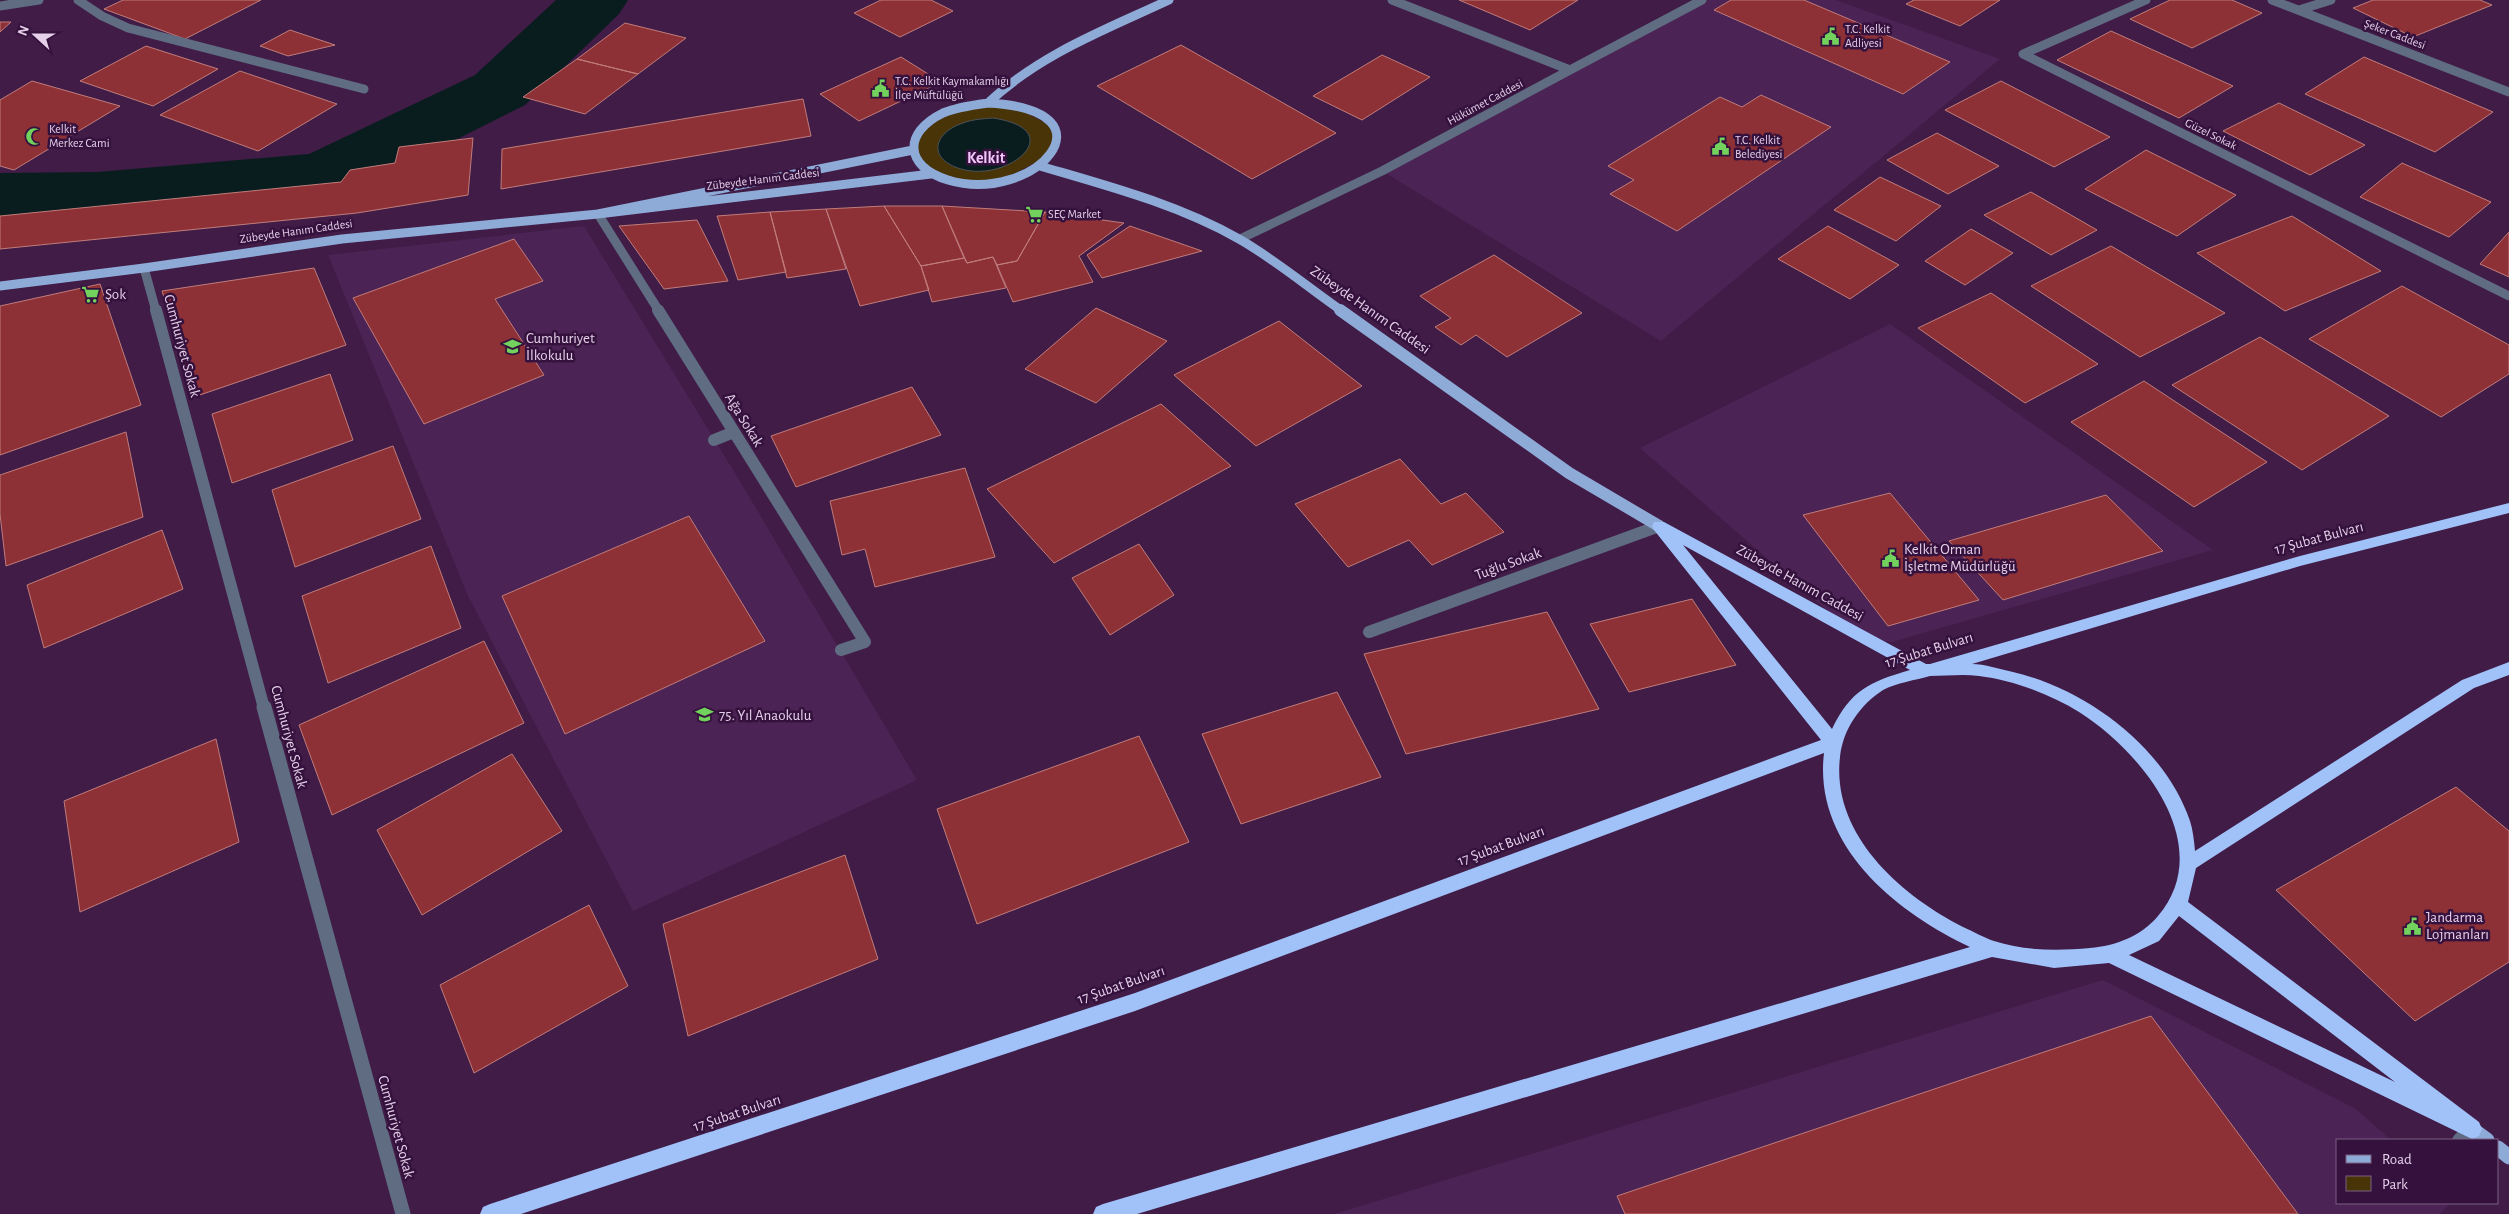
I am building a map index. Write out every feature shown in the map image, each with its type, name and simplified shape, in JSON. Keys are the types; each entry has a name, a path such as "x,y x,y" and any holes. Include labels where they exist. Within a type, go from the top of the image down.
{"highway":[{"name":"17 Şubat Bulvarı","path":"490,1214 1135,1002 1833,742 1848,712 1879,685 1924,670 2300,562 2509,508"},
{"name":"Zübeyde Hanım Caddesi","path":"1659,526 1924,670"},
{"name":"Zübeyde Hanım Caddesi","path":"1659,526 1833,742"},
{"path":"2189,864 2468,684 2509,668"},
{"path":"1833,742 1830,778 1840,817 1862,856 1895,893 1940,925 1992,949 2054,960 2110,955 2153,935 2178,905 2189,864 2182,821 2160,778 2127,740 2084,707 2033,683 1979,670 1924,670"},
{"path":"2178,905 2466,1134"},
{"path":"1103,1214 1992,949"},
{"path":"2110,955 2466,1134"}],"main road":[{"path":"988,103 1003,87 1038,62 1169,0"},
{"name":"Zübeyde Hanım Caddesi","path":"0,286 144,268 342,239 598,214 931,174 951,181 974,184 998,182 1021,176 1040,166 1052,154 1057,141 1055,128 1046,117 1030,109 1010,104 988,103 965,106 943,113 927,124 916,136 913,150 598,214"},
{"path":"913,150 918,163 931,174"},
{"name":"Zübeyde Hanım Caddesi","path":"1040,166 1135,194 1178,210 1240,239 1569,473 1659,526"},
{"path":"2466,1134 2484,1139"},
{"path":"2499,1149 2509,1157"}],"street":[{"path":"0,6 39,0"},
{"path":"78,0 102,16 128,28 364,89"},
{"path":"1392,0 1570,70"},
{"name":"Hükümet Caddesi","path":"1240,239 1382,171 1702,0"},
{"name":"Güzel Sokak","path":"2146,0 2023,54 2509,296"},
{"name":"Şeker Caddesi","path":"2272,0 2509,92"},
{"path":"2299,10 2331,0"},
{"name":"Ağa Sokak","path":"598,214 865,642 841,650"},
{"name":"Cumhuriyet Sokak","path":"144,268 403,1214"},
{"path":"714,440 734,432"},
{"name":"Tuğlu Sokak","path":"1368,632 1659,526"}],"shaded area":[{"path":"1702,0 1836,0 2000,59 1661,341 1382,171"},
{"path":"993,118 1016,124 1028,133 1030,143 1024,153 1013,162 997,169 979,171 961,169 950,165 943,159 939,153 938,146 940,139 945,133 953,127 967,122"},
{"path":"584,226 741,483 917,780 633,911 468,596 328,255"},
{"path":"1890,324 2213,550 1892,642 1877,641 1847,628 1640,448"},
{"path":"2103,980 2356,1109 2390,1139 2336,1139 2336,1204 2449,1204 2440,1214 1334,1214"}],"green space":[{"path":"1010,104 1055,128 1052,154 998,182 951,181 918,163 916,136 943,113"}],"building":[{"path":"123,0 261,0 185,39 104,9"},
{"path":"881,0 931,0 953,11 900,37 854,13"},
{"path":"1459,0 1578,0 1530,30"},
{"name":"T.C. Kelkit Adliyesi","path":"1731,0 1804,0 1950,62 1903,94 1714,10"},
{"path":"1914,0 2000,0 1960,26 1906,4"},
{"path":"2170,0 2232,0 2262,13 2192,48 2130,19"},
{"path":"2373,0 2480,0 2492,5 2413,37 2353,8"},
{"path":"0,22 11,22 0,32"},
{"path":"625,23 686,38 638,74 577,59"},
{"path":"290,30 335,45 288,56 260,46"},
{"path":"2111,31 2233,86 2179,118 2057,60"},
{"path":"1181,45 1336,133 1252,179 1097,86"},
{"path":"146,46 218,69 153,106 80,81"},
{"path":"1382,55 1430,77 1362,120 1313,96"},
{"name":"T.C. Kelkit Kaymakamlığı İlçe Müftülüğü","path":"901,57 941,82 859,121 820,94"},
{"path":"2364,57 2493,112 2435,152 2305,94"},
{"path":"577,59 638,74 585,114 523,97"},
{"path":"240,71 337,104 258,151 160,115"},
{"name":"Kelkit Merkez Cami","path":"32,81 120,106 14,170 0,166 0,100"},
{"path":"2001,81 2110,137 2054,167 1945,110"},
{"name":"T.C. Kelkit Belediyesi","path":"1761,95 1831,127 1677,231 1610,194 1634,180 1608,166 1720,97 1742,107"},
{"path":"803,99 811,136 501,189 502,149"},
{"path":"2279,103 2365,145 2310,175 2223,131"},
{"path":"1937,133 1999,166 1948,194 1887,160"},
{"path":"473,138 468,195 357,213 0,249 0,216 341,182 350,170 395,163 399,147"},
{"path":"2146,150 2236,195 2177,236 2085,189"},
{"path":"2402,163 2491,202 2449,237 2360,197"},
{"path":"1880,177 1941,206 1896,241 1834,210"},
{"path":"2031,192 2097,230 2051,255 1984,215"},
{"path":"884,206 942,206 964,258 921,266"},
{"path":"884,206 921,266 929,290 860,306 826,209"},
{"path":"942,206 1045,212 1017,261 997,265 993,257 967,263"},
{"path":"826,209 846,269 787,278 770,212"},
{"path":"770,212 786,272 738,280 717,216"},
{"path":"1045,212 1124,223 1079,256 1093,282 1013,302 997,265 1017,261"},
{"path":"2292,216 2381,271 2285,311 2197,253"},
{"path":"697,220 728,281 664,289 619,226"},
{"path":"1130,226 1202,251 1102,278 1087,255"},
{"path":"1828,226 1899,265 1850,299 1778,259"},
{"path":"1971,229 2013,253 1965,285 1925,261"},
{"path":"2509,232 2509,277 2480,264"},
{"name":"Cumhuriyet İlkokulu","path":"514,239 543,281 495,299 544,375 424,424 353,298"},
{"path":"2111,246 2225,313 2140,357 2031,286"},
{"path":"1494,255 1582,313 1507,357 1476,335 1461,345 1435,327 1451,318 1420,296"},
{"path":"993,257 1006,288 932,302 921,266 964,258 967,263"},
{"path":"314,268 346,345 194,397 162,291"},
{"path":"100,284 141,405 0,455 0,306"},
{"path":"2402,286 2509,345 2509,374 2441,417 2309,339"},
{"path":"1991,293 2098,364 2025,403 1918,328"},
{"path":"1096,308 1167,341 1096,403 1025,369"},
{"path":"1279,321 1362,386 1256,446 1174,375"},
{"path":"2260,337 2389,416 2302,470 2172,385"},
{"path":"330,374 353,440 232,483 212,414"},
{"path":"2144,381 2267,462 2194,507 2071,422"},
{"path":"912,387 941,435 796,487 771,436"},
{"path":"1161,404 1231,466 1054,563 987,489"},
{"path":"126,432 143,517 6,566 0,514 0,475"},
{"path":"393,446 421,519 295,567 272,490"},
{"path":"1400,459 1441,504 1466,493 1504,532 1432,565 1409,540 1348,567 1295,504"},
{"path":"965,468 995,557 875,587 865,549 842,555 830,501"},
{"name":"Kelkit Orman İşletme Müdürlüğü","path":"1890,493 1979,600 1888,626 1803,515"},
{"path":"2106,495 2163,551 2003,600 1949,541"},
{"name":"75. Yıl Anaokulu","path":"689,516 765,641 565,734 502,596"},
{"path":"162,530 183,589 44,648 27,585"},
{"path":"1139,544 1174,595 1110,635 1072,578"},
{"path":"431,546 461,628 328,683 302,596"},
{"path":"1692,599 1736,665 1629,692 1590,624"},
{"path":"1547,612 1599,709 1406,754 1364,654"},
{"path":"484,641 524,723 332,815 299,725"},
{"path":"1337,692 1381,777 1241,824 1202,734"},
{"path":"1139,736 1189,842 977,924 937,809"},
{"path":"216,739 239,842 80,912 64,801"},
{"path":"512,754 562,831 422,915 377,830"},
{"name":"Jandarma Lojmanları","path":"2456,787 2509,831 2509,962 2415,1021 2276,890"},
{"path":"845,855 878,959 688,1036 663,924"},
{"path":"589,905 628,986 474,1073 440,985"},
{"path":"2151,1016 2298,1214 1625,1214 1617,1196"}],"waterway":[{"path":"0,196 97,195 325,176 500,90 595,0"}],"place":[{"name":"T.C. Kelkit Adliyesi","path":"1831,36"},
{"name":"T.C. Kelkit Kaymakamlığı İlçe Müftülüğü","path":"881,88"},
{"name":"Kelkit Merkez Cami","path":"35,136"},
{"name":"T.C. Kelkit Belediyesi","path":"1721,147"},
{"name":"SEÇ Market","path":"1034,214"},
{"name":"Şok","path":"91,294"},
{"name":"Cumhuriyet İlkokulu","path":"512,347"},
{"name":"Kelkit Orman İşletme Müdürlüğü","path":"1890,558"},
{"name":"75. Yıl Anaokulu","path":"705,715"},
{"name":"Jandarma Lojmanları","path":"2412,926"}],"district":[{"name":"Kelkit","path":"986,158"}]}
